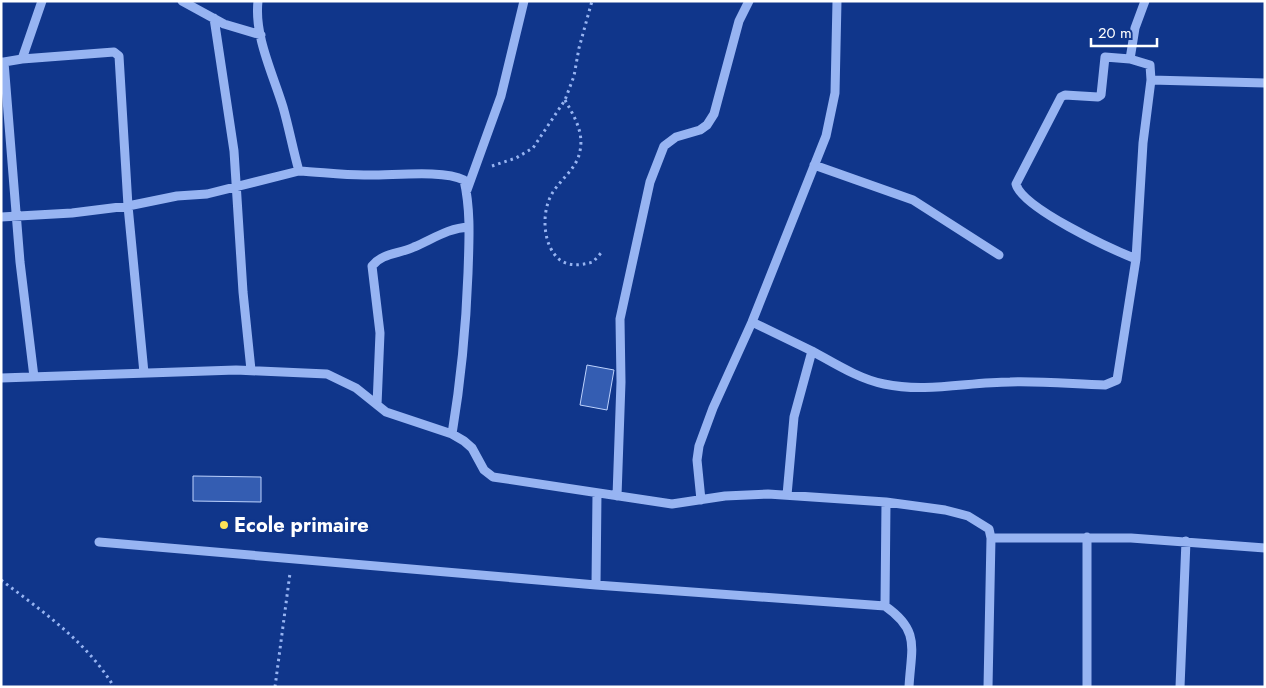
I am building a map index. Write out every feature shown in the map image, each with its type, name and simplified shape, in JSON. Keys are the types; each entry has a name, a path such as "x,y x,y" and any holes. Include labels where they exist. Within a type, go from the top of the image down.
{"street":[{"path":"22,59 42,1"},
{"path":"182,1 234,28 261,35"},
{"path":"258,1 256,14 261,35 299,171"},
{"path":"467,193 472,173 501,96 524,1"},
{"path":"616,496 621,382 620,319 650,182 664,146 676,137 700,130 707,125 714,114 739,21 749,1"},
{"path":"701,500 698,460 699,446 713,408 752,322 826,136 835,93 836,1"},
{"path":"1130,59 1135,28 1145,1"},
{"path":"214,18 234,151 251,370"},
{"path":"34,377 20,262 2,62 114,52 118,55 128,206 144,374"},
{"path":"752,322 866,378 882,384 906,388 1009,382 1110,384 1117,380 1136,259 1143,143 1151,80 1150,64 1130,59 1105,57 1101,95 1098,97 1065,95 1060,97 1016,184 1019,194 1036,206 1094,242 1136,259"},
{"path":"1151,80 1265,83"},
{"path":"814,166 913,200 999,254"},
{"path":"1,217 128,206 177,196 207,194 299,171 362,175 455,176 464,180 467,193 469,227 464,353 452,434"},
{"path":"377,404 380,334 372,266 382,257 411,248 456,228 469,227"},
{"path":"786,495 794,418 812,351"},
{"path":"1,378 251,370 327,374 356,388 386,412 452,434 472,448 484,470 493,476 672,504 726,496 786,495 886,502 944,510 968,516 989,529 991,538 988,687"},
{"path":"596,585 597,493"},
{"path":"885,606 886,502"},
{"path":"991,538 1087,537 1186,541 1265,548"},
{"path":"1087,537 1087,687"},
{"path":"1180,687 1186,541"},
{"path":"100,542 596,585 885,606 907,625 912,641 909,687"}],"path":[{"path":"472,173 516,158 533,148 565,100 574,76 578,48 592,1"},
{"path":"565,100 581,136 580,151 576,163 550,199 545,227 550,249 559,261 571,265 593,262 601,253"},
{"path":"275,687 286,590 293,559"},
{"path":"1,580 68,632 107,674 114,687"}],"building":[{"path":"587,365 614,370 607,410 580,405"},
{"path":"193,476 261,477 261,502 193,501"}],"place":[{"name":"Ecole primaire","path":"224,525"}]}
